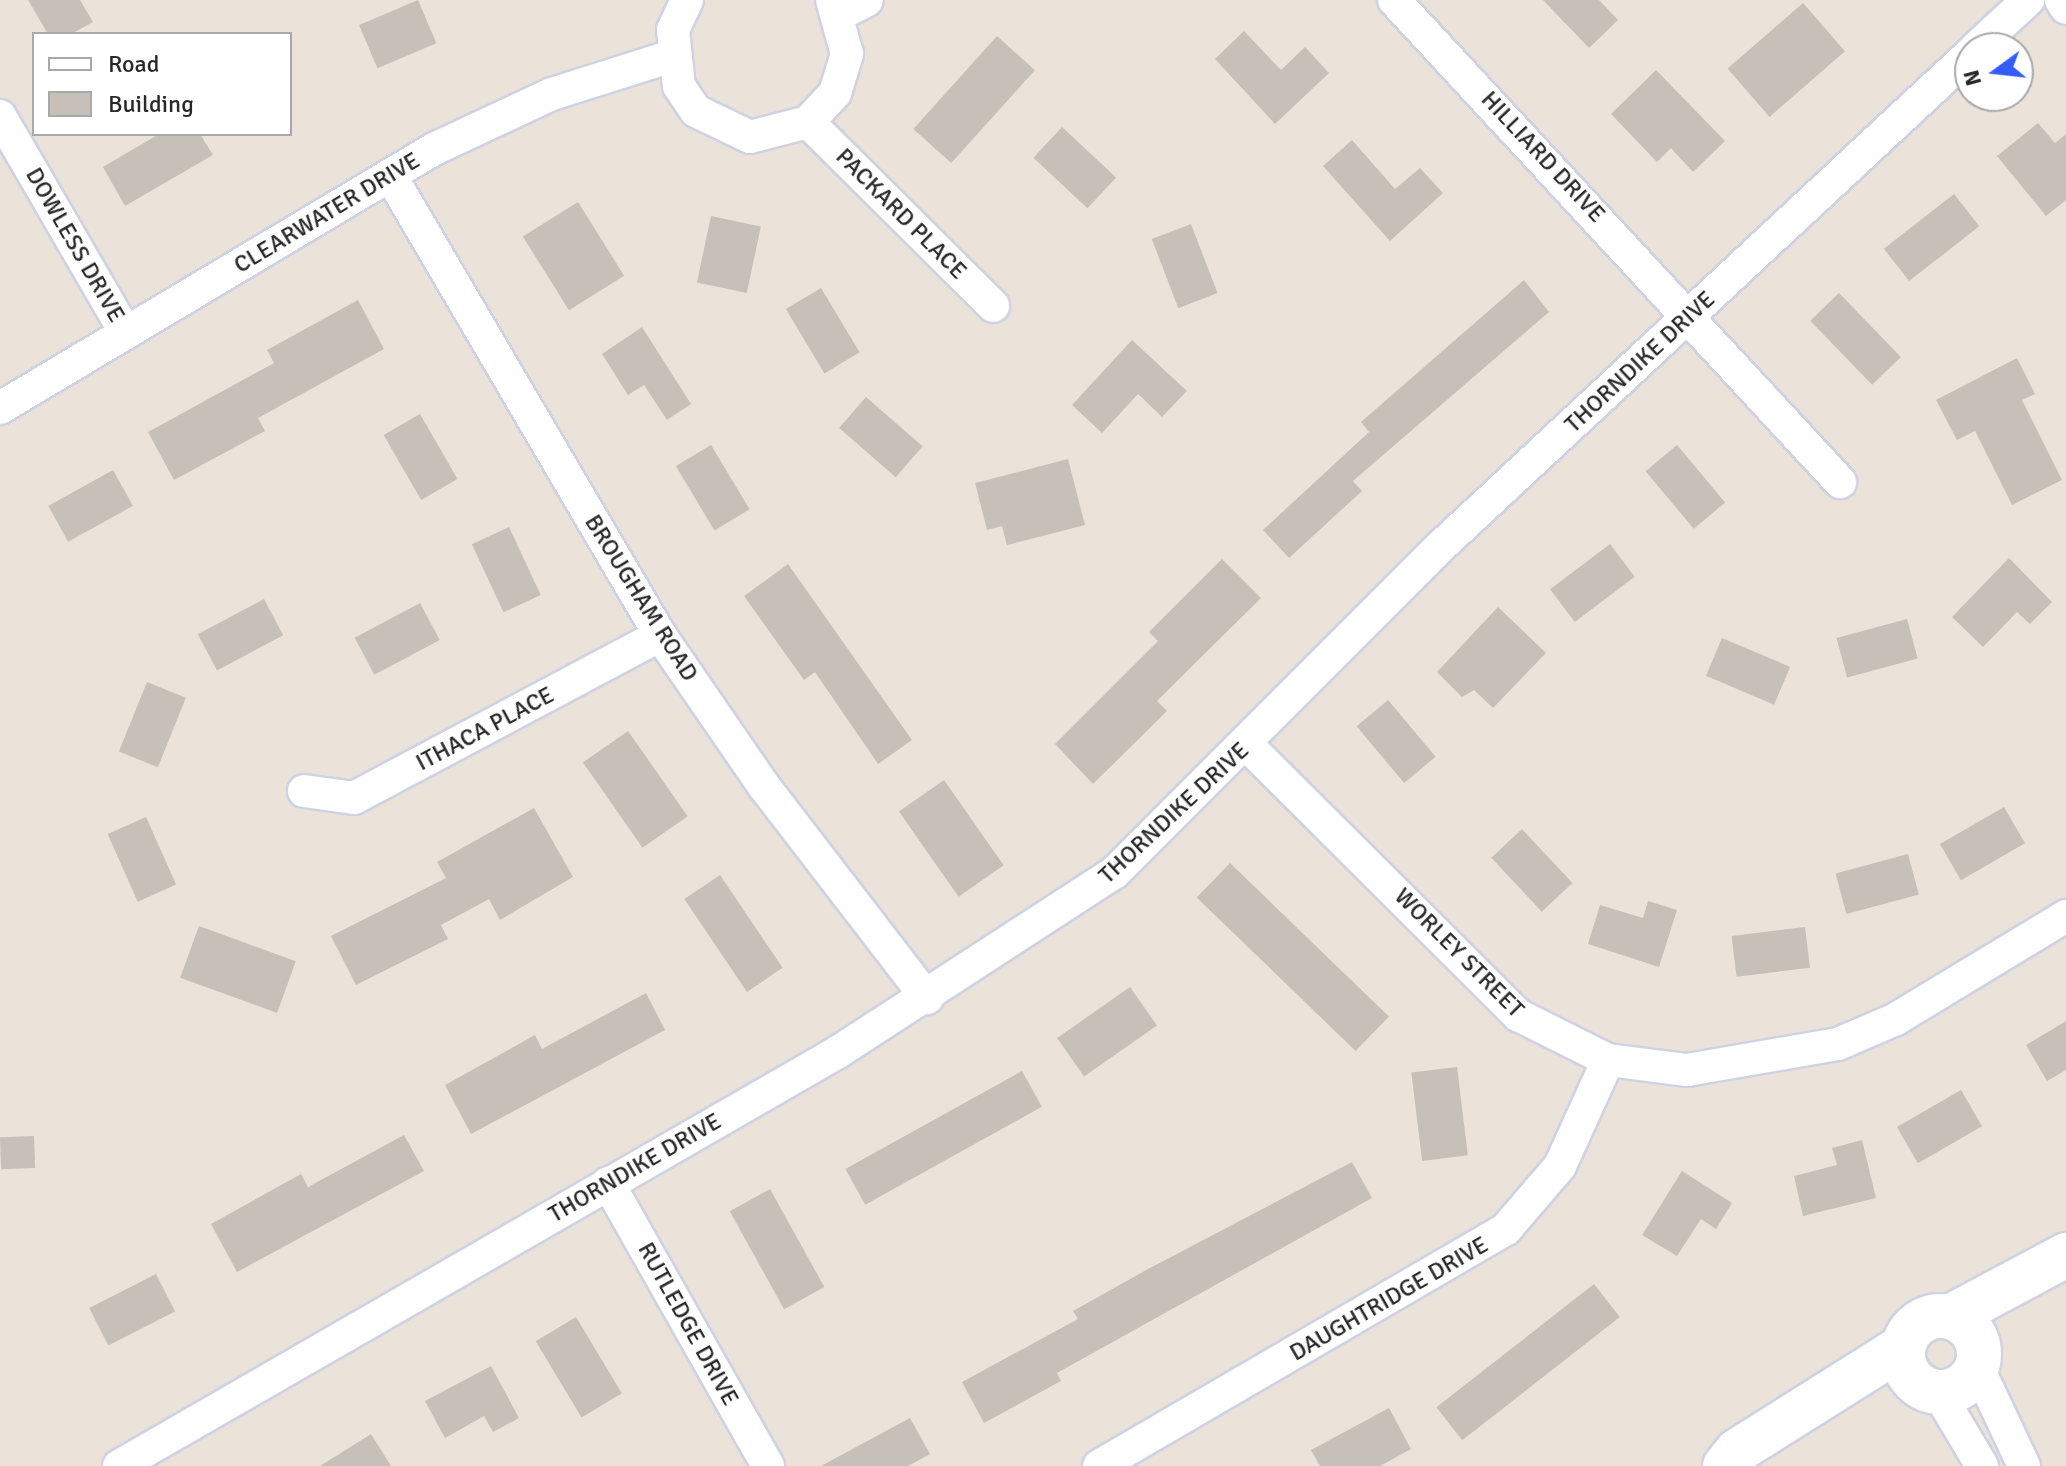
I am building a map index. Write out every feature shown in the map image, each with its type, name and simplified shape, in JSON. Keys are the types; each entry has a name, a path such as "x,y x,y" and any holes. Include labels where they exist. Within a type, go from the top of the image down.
{"main road":[{"path":"1725,1466 1737,1451 1904,1346 1926,1319 1950,1317 2066,1255"},
{"path":"1756,1466 1864,1399 1962,1386 1999,1324 2066,1279"},
{"path":"1950,1317 1971,1331 1978,1360"},
{"path":"1904,1346 1907,1372 1932,1391"}],"street":[{"path":"687,0 672,56 696,111 721,128 750,137 808,122 843,74 846,5"},
{"name":"HILLIARD DRIVE","path":"1394,0 1692,315 1840,482"},
{"path":"1993,32 2028,0"},
{"path":"2061,0 2066,8"},
{"name":"CLEARWATER DRIVE","path":"0,408 390,175 552,94 672,56"},
{"name":"THORNDIKE DRIVE","path":"119,1466 927,998 1114,873 1247,745 1368,616 1954,69"},
{"name":"DOWLESS DRIVE","path":"0,116 126,333"},
{"name":"PACKARD PLACE","path":"808,122 993,306"},
{"name":"BROUGHAM ROAD","path":"390,175 660,635 763,785 927,998"},
{"name":"ITHACA PLACE","path":"304,791 354,798 660,635"},
{"name":"WORLEY STREET","path":"1247,745 1518,1015 1608,1060 1687,1070 1838,1044 1896,1019 2066,916"},
{"name":"DAUGHTRIDGE DRIVE","path":"1099,1466 1506,1229 1560,1166 1608,1060"},
{"name":"RUTLEDGE DRIVE","path":"608,1183 768,1466"},
{"path":"1978,1360 2024,1466"},
{"path":"1932,1391 1982,1466"}],"building":[{"path":"28,0 80,0 93,22 75,32 47,32"},
{"path":"418,0 436,43 377,68 359,25"},
{"path":"1543,0 1599,0 1618,20 1589,48"},
{"path":"1803,3 1845,51 1770,117 1728,69"},
{"path":"1244,31 1281,70 1305,47 1329,73 1275,124 1215,59"},
{"path":"997,36 1035,70 951,163 913,129"},
{"path":"1656,70 1725,141 1693,172 1671,148 1657,162 1611,114"},
{"path":"2038,123 2055,143 2066,134 2066,200 2046,216 1997,156"},
{"path":"1062,127 1116,177 1087,208 1033,158"},
{"path":"156,136 201,136 213,155 125,206 103,167"},
{"path":"1352,140 1395,189 1420,168 1443,193 1390,241 1323,166"},
{"path":"1954,194 1979,226 1909,281 1884,249"},
{"path":"578,202 624,276 569,310 523,236"},
{"path":"711,216 761,227 747,293 697,283"},
{"path":"1191,224 1218,293 1178,308 1152,239"},
{"path":"1524,280 1549,312 1353,481 1362,491 1289,558 1263,530 1369,432 1361,422"},
{"path":"821,288 860,352 824,373 786,309"},
{"path":"1839,293 1901,357 1872,385 1810,321"},
{"path":"358,300 384,349 258,418 265,431 174,480 148,432 274,363 267,350"},
{"path":"642,327 691,404 667,420 644,385 628,395 602,354"},
{"path":"1132,340 1187,391 1162,417 1138,394 1102,433 1072,405"},
{"path":"2017,358 2035,394 2022,400 2062,480 2012,505 1975,431 1957,440 1936,400"},
{"path":"866,397 923,446 896,477 839,428"},
{"path":"420,414 458,479 421,500 384,435"},
{"path":"711,445 750,509 714,530 676,466"},
{"path":"1677,445 1725,502 1694,529 1646,471"},
{"path":"1068,459 1085,525 1007,545 1002,526 987,530 975,483"},
{"path":"113,470 133,506 68,542 48,506"},
{"path":"509,527 541,595 504,612 472,544"},
{"path":"1610,544 1635,577 1575,622 1550,589"},
{"path":"2009,558 2052,602 2030,624 2017,612 1983,647 1952,617"},
{"path":"1222,559 1261,598 1157,701 1167,711 1093,784 1055,744 1158,641 1149,632"},
{"path":"788,564 912,740 878,764 815,672 804,680 744,596"},
{"path":"264,599 283,635 217,670 198,634"},
{"path":"420,603 440,640 374,675 355,638"},
{"path":"1498,607 1546,653 1493,708 1474,690 1462,697 1437,672"},
{"path":"1907,619 1918,659 1847,677 1836,638"},
{"path":"1722,638 1790,667 1774,705 1706,676"},
{"path":"147,682 186,698 158,767 119,752"},
{"path":"1388,700 1436,757 1404,783 1357,726"},
{"path":"628,731 688,816 643,848 583,763"},
{"path":"944,780 1004,865 959,897 899,812"},
{"path":"2004,807 2025,843 1961,880 1940,844"},
{"path":"534,808 573,877 500,920 489,899 441,925 448,939 356,985 331,936 446,878 437,862"},
{"path":"146,817 176,885 138,902 108,834"},
{"path":"1522,829 1572,883 1542,912 1491,858"},
{"path":"1908,854 1919,895 1846,914 1836,873"},
{"path":"1230,863 1389,1017 1356,1051 1197,898"},
{"path":"720,875 783,968 747,992 684,899"},
{"path":"1648,901 1677,910 1659,967 1588,944 1600,905 1643,918"},
{"path":"199,926 296,961 277,1013 180,978"},
{"path":"1805,927 1810,968 1737,977 1732,936"},
{"path":"1130,987 1157,1026 1084,1077 1057,1038"},
{"path":"646,993 665,1030 471,1134 445,1085 535,1035 542,1049"},
{"path":"2066,1021 2066,1070 2047,1081 2026,1045"},
{"path":"1457,1067 1468,1155 1422,1161 1411,1073"},
{"path":"1022,1071 1042,1107 865,1205 845,1169"},
{"path":"1961,1090 1982,1126 1918,1163 1897,1127"},
{"path":"404,1135 424,1171 237,1272 211,1224 301,1174 308,1187"},
{"path":"34,1136 35,1168 1,1169 0,1137"},
{"path":"1862,1140 1876,1198 1803,1216 1794,1176 1837,1165 1832,1148"},
{"path":"1352,1162 1372,1198 1057,1373 1061,1381 984,1423 962,1382 1078,1319 1073,1311"},
{"path":"1682,1171 1732,1203 1716,1229 1701,1219 1677,1256 1642,1235"},
{"path":"770,1189 824,1287 784,1309 730,1211"},
{"path":"156,1274 175,1311 108,1345 89,1308"},
{"path":"1594,1284 1620,1317 1462,1440 1436,1407"},
{"path":"576,1317 622,1393 582,1417 536,1341"},
{"path":"491,1366 519,1418 493,1432 484,1416 445,1438 425,1401"},
{"path":"1389,1408 1411,1449 1380,1466 1320,1466 1311,1450"},
{"path":"910,1418 930,1454 908,1466 821,1466"},
{"path":"371,1434 391,1466 320,1466"}]}
